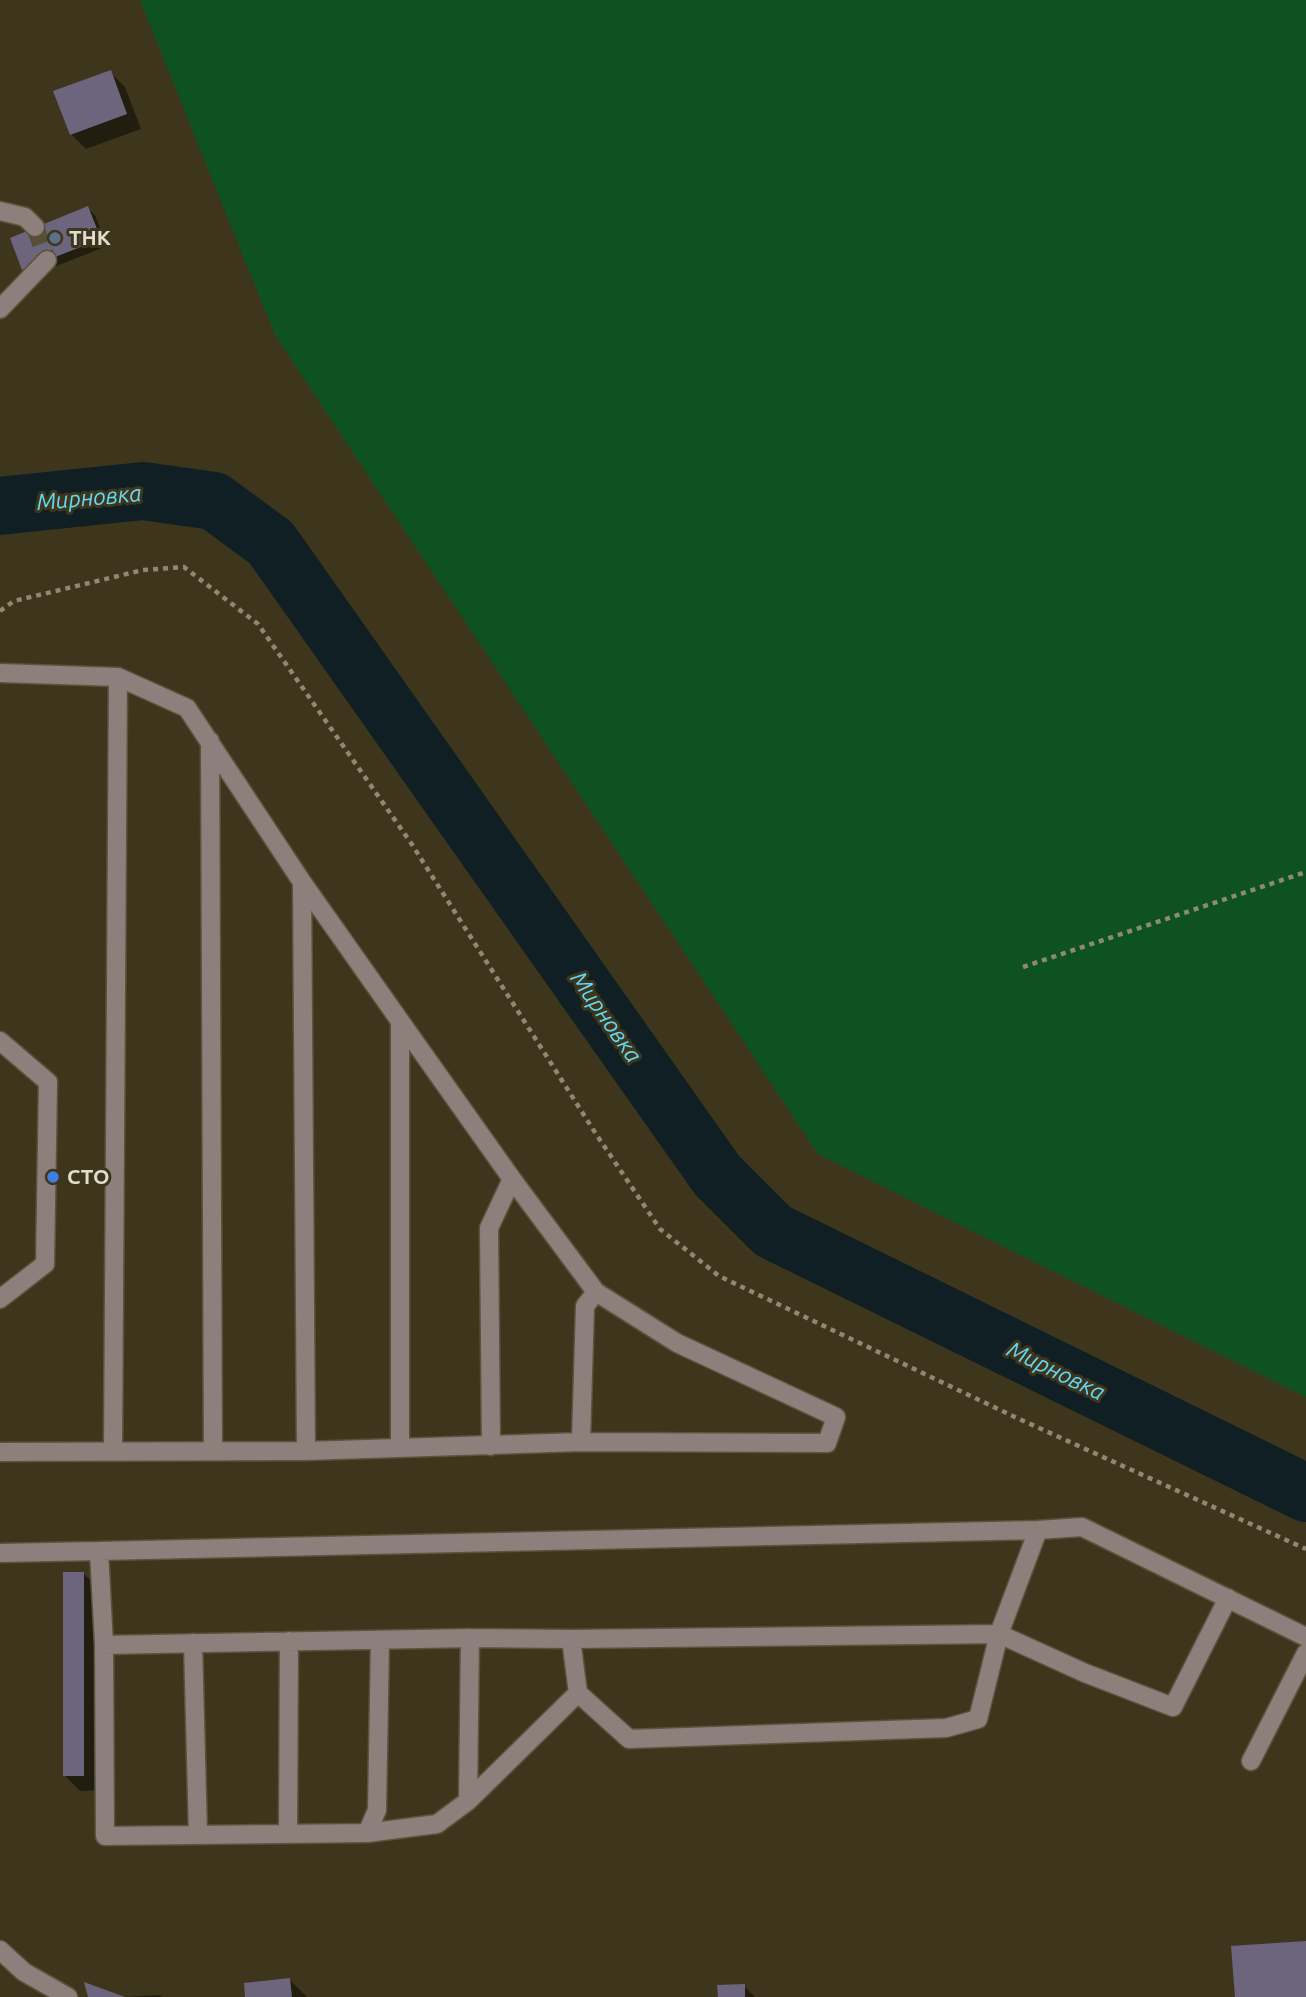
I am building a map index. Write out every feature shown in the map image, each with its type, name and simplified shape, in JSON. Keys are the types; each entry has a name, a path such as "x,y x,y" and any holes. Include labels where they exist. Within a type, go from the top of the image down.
{"lane":[{"path":"0,211 24,217 35,228"},
{"path":"0,309 47,260"},
{"path":"0,673 118,677 187,708 302,882 512,1179 596,1292 677,1343 836,1417 827,1443 581,1442 306,1451 0,1452"},
{"path":"113,1451 118,677"},
{"path":"210,740 213,1451"},
{"path":"302,882 306,1451"},
{"path":"400,1021 400,1448"},
{"path":"0,1041 48,1082 45,1264 0,1299"},
{"path":"491,1446 489,1228 512,1179"},
{"path":"581,1442 585,1306 596,1292"},
{"path":"0,1553 1082,1527 1306,1637"},
{"path":"571,1639 578,1693 629,1739 946,1728 978,1718 999,1634 1038,1530"},
{"path":"99,1551 104,1645 105,1836 367,1833 437,1824 468,1801 578,1693"},
{"path":"104,1645 470,1638 999,1634 1085,1673 1173,1707 1228,1598"},
{"path":"468,1801 470,1638"},
{"path":"367,1833 377,1810 380,1641"},
{"path":"288,1832 289,1642"},
{"path":"193,1643 198,1834"},
{"path":"1251,1761 1306,1653"},
{"path":"0,1950 24,1972 68,1997"}],"path":[{"path":"0,611 14,601 143,570 184,568 258,624 411,843 596,1134 660,1229 719,1276 1017,1418 1306,1549"},
{"path":"1023,967 1306,872"}],"green space":[{"path":"140,0 1306,0 1306,1397 818,1154 275,335"}],"building":[{"path":"111,70 127,114 70,135 53,91"},
{"name":"ТНК","path":"88,206 101,239 22,270 10,238"},
{"path":"63,1572 84,1572 84,1776 63,1776"},
{"path":"1306,1941 1306,1997 1235,1997 1231,1946"},
{"path":"290,1978 292,1997 245,1997 244,1983"},
{"path":"84,1982 125,1997 88,1997"},
{"path":"745,1984 745,1997 718,1997 717,1985"}],"waterway":[{"name":"Мирновка","path":"0,506 143,491 214,501 271,543 717,1175 773,1231 1306,1493"}],"tunnel":[{"path":"35,227 47,260"}],"place":[{"name":"ТНК","path":"55,238"},
{"name":"СТО","path":"53,1177"}]}
